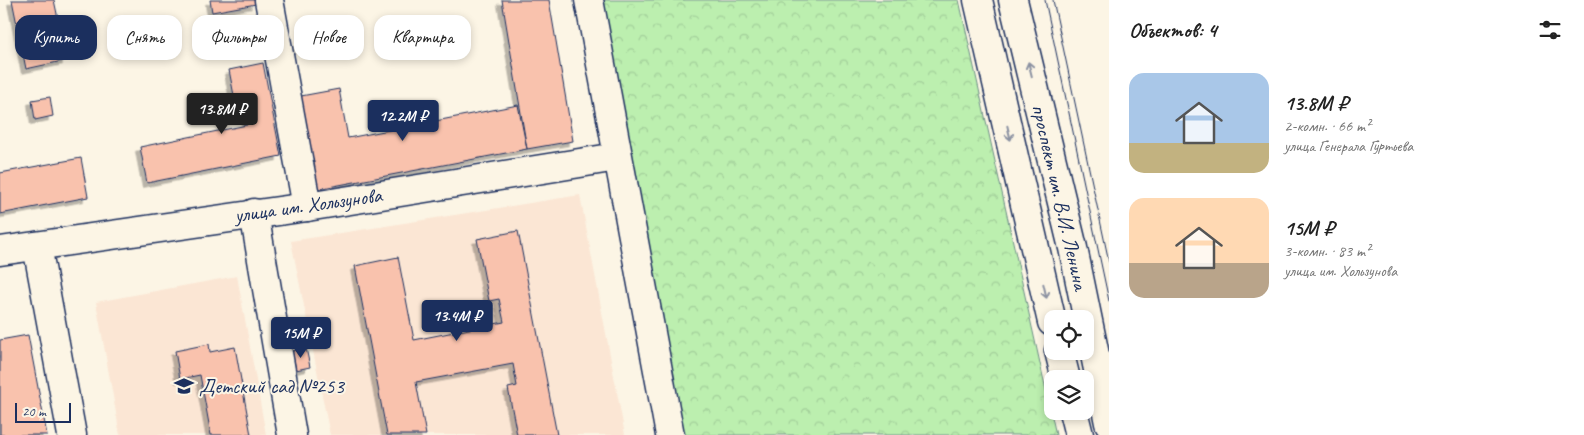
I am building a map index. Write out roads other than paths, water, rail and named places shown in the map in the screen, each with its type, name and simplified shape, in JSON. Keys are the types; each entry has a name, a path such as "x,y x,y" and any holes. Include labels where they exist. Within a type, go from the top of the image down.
{"street":[{"path":"269,0 307,206"},
{"path":"588,0 670,435"},
{"name":"проспект им. В.И. Ленина","path":"978,0 1049,310"},
{"name":"проспект им. В.И. Ленина","path":"1013,0 1073,248 1109,424"},
{"name":"улица им. Хользунова","path":"0,251 307,206 617,157"},
{"path":"254,213 292,435"},
{"path":"37,246 72,435"},
{"path":"1075,420 1079,435"}],"tram line":[{"path":"1045,0 1109,301"},
{"path":"1053,0 1109,262"}],"place":[{"name":"Детский сад №253","path":"184,386"}]}
